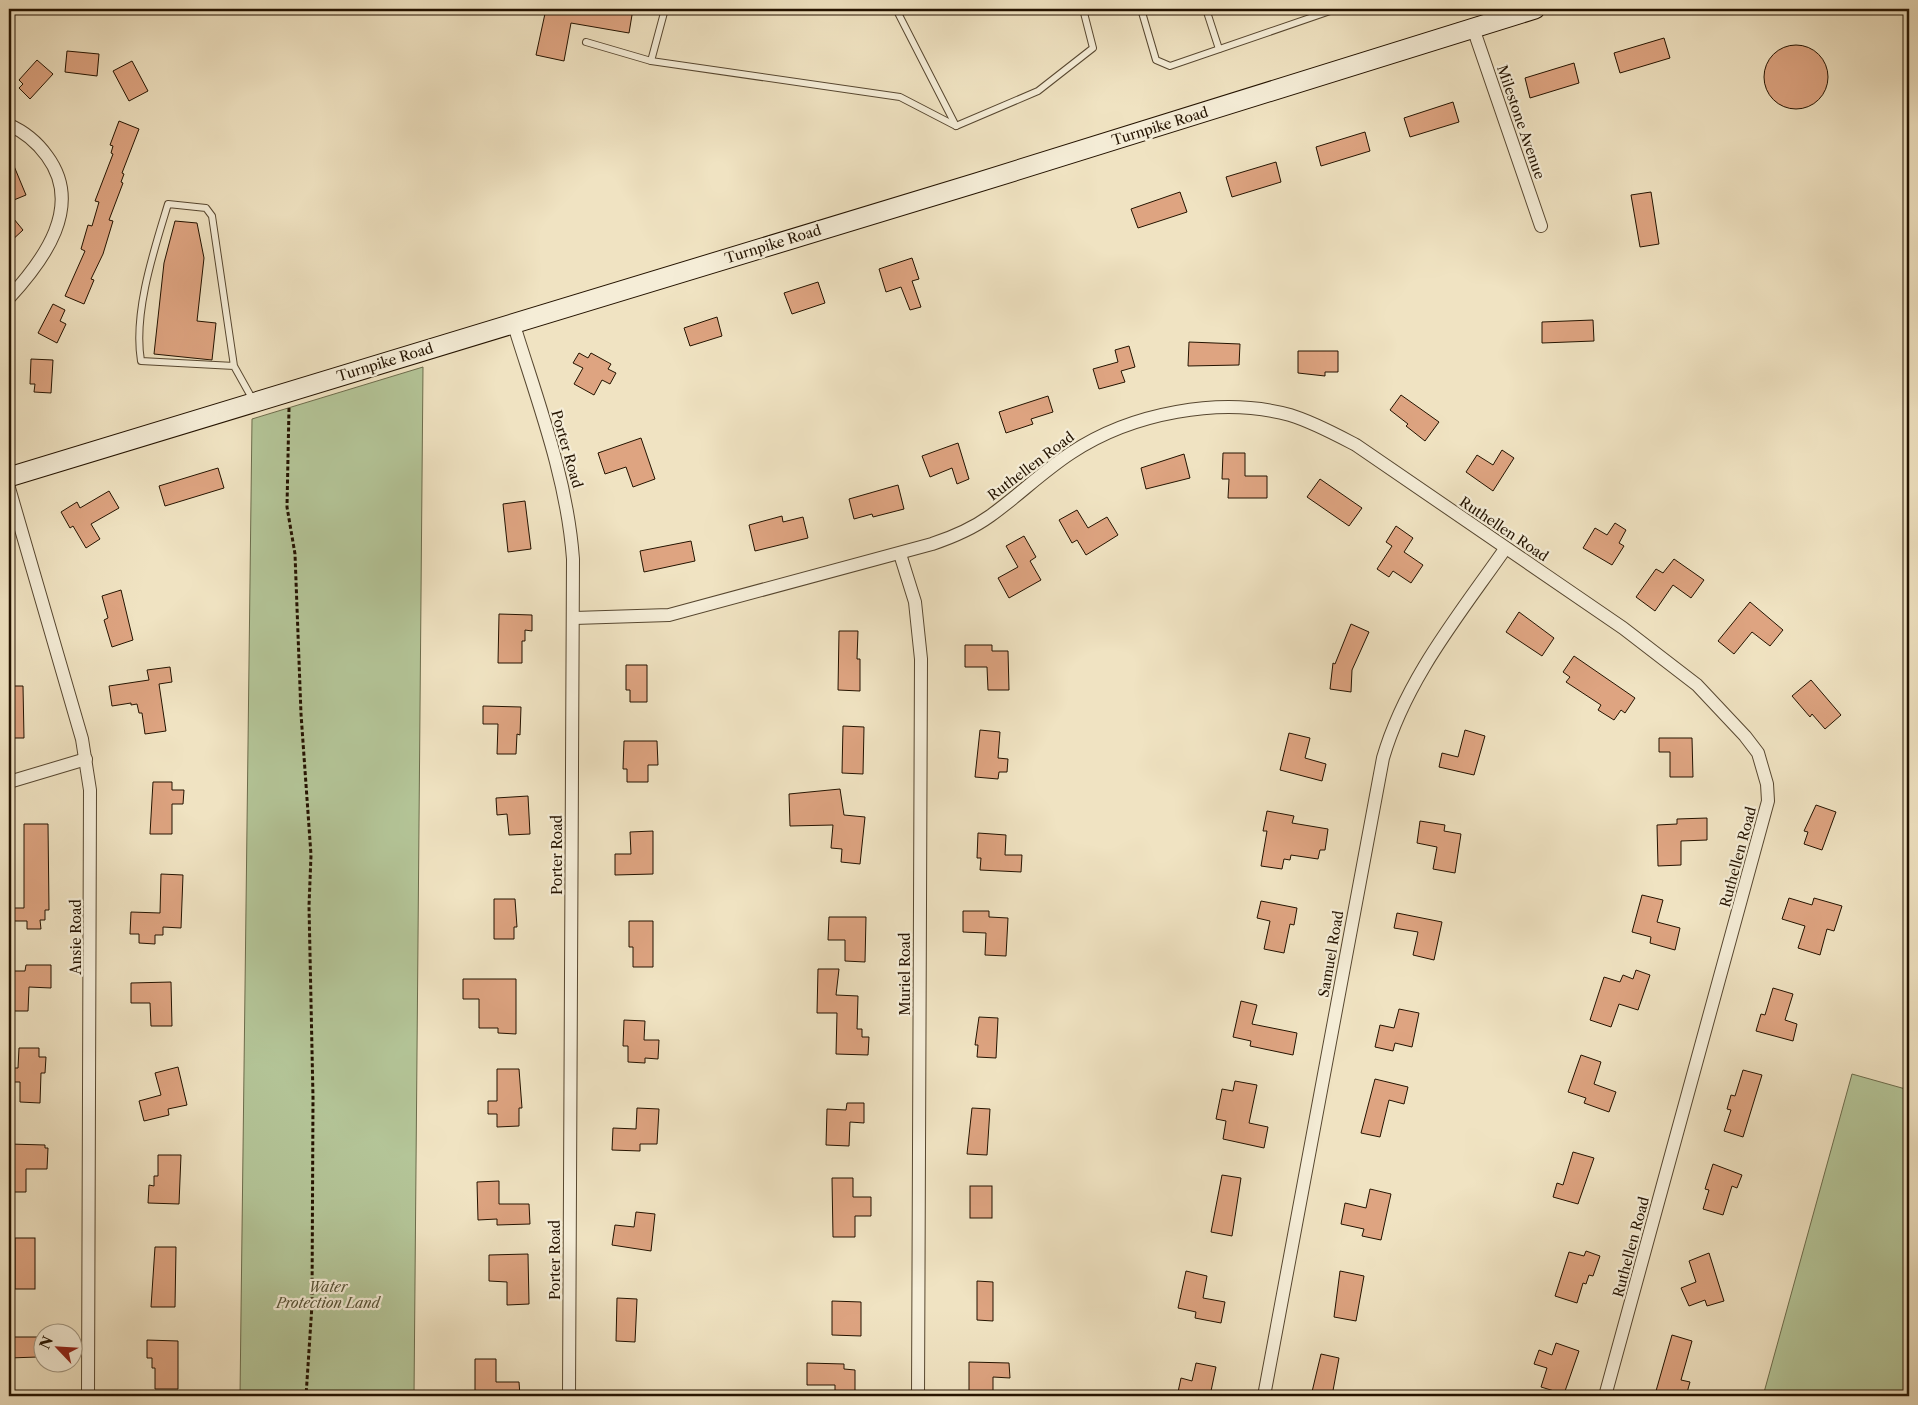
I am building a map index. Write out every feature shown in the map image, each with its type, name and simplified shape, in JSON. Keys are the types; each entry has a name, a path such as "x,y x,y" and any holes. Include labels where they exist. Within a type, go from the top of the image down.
{"main road":[{"name":"Turnpike Road","path":"9,477 255,403 513,322 976,183 1535,9"}],"street":[{"name":"Milestone Avenue","path":"1473,28 1541,226"},
{"path":"9,125 31,138 46,154 55,168 62,197 57,229 52,240 37,265 9,298"},
{"name":"Porter Road","path":"513,322 551,445 567,508 573,558 570,1396"},
{"name":"Ruthellen Road","path":"574,618 669,615 900,554 956,536 973,527 1071,453 1112,430 1162,415 1229,409 1268,411 1291,416 1337,435 1356,446 1623,628 1697,684 1752,745 1762,763 1767,784 1768,801 1764,824 1605,1396"},
{"name":"Ansie Road","path":"9,488 86,759 92,810 88,1396"},
{"name":"Samuel Road","path":"1264,1396 1383,758 1394,723 1413,685 1505,549"},
{"name":"Muriel Road","path":"900,554 915,602 922,659 918,1396"},
{"path":"9,782 86,759"}],"lane":[{"path":"651,61 666,9"},
{"path":"896,9 956,126"},
{"path":"956,126 1038,91 1094,48 1083,9"},
{"path":"1141,9 1156,60 1170,66 1336,9"},
{"path":"1206,9 1219,49"},
{"path":"586,42 651,61 900,97 956,126"},
{"path":"234,366 141,361 138,346 148,266 168,204 206,208 212,216 234,366 255,403"}],"path":[{"path":"289,392 287,507 295,554 301,714 311,855 309,906 313,1098 312,1304 306,1396"}],"green space":[{"name":"Water Protection Land","path":"423,367 414,1396 240,1396 252,419"},
{"path":"1852,1074 1909,1090 1909,1396 1763,1396"}],"building":[{"path":"546,9 633,9 629,33 571,23 564,61 536,55"},
{"path":"1664,38 1670,58 1620,73 1614,53"},
{"path":"1796,45 1814,51 1822,59 1828,77 1822,95 1814,103 1796,109 1778,103 1770,95 1764,77 1770,59 1778,51"},
{"path":"67,51 99,54 97,76 65,72"},
{"path":"37,60 53,74 30,99 19,88 23,84 19,80"},
{"path":"132,61 148,91 129,101 113,71"},
{"path":"1574,63 1579,83 1530,98 1525,78"},
{"path":"1453,102 1459,122 1410,137 1404,118"},
{"path":"119,121 139,129 122,173 124,174 121,182 123,183 109,220 113,221 103,254 91,279 94,280 84,304 65,296 85,251 81,249 88,225 92,226 99,202 95,201 113,154 111,153 113,146 110,145"},
{"path":"1365,132 1370,151 1321,166 1316,147"},
{"path":"9,154 26,195 9,202"},
{"path":"1276,162 1281,182 1232,197 1226,177"},
{"path":"1180,192 1187,212 1138,228 1131,209"},
{"path":"1651,192 1659,244 1640,247 1631,195"},
{"path":"9,213 23,230 9,243"},
{"path":"175,221 197,223 204,258 197,321 216,323 212,360 154,354 164,263"},
{"path":"912,258 919,279 912,281 921,307 910,310 901,287 886,292 879,269"},
{"path":"818,282 825,303 792,314 784,293"},
{"path":"53,304 65,310 60,321 66,324 57,343 38,333"},
{"path":"717,317 722,336 690,346 684,328"},
{"path":"1593,320 1594,341 1542,343 1542,322"},
{"path":"1189,342 1240,344 1239,365 1188,366"},
{"path":"1129,346 1135,367 1121,371 1125,382 1099,389 1093,369 1118,362 1115,350"},
{"path":"1298,351 1338,351 1338,372 1325,372 1325,376 1298,373"},
{"path":"579,353 588,358 591,353 611,364 608,369 616,373 610,384 602,380 594,395 574,384 583,368 573,363"},
{"path":"31,359 53,360 51,393 34,392 35,384 30,384"},
{"path":"1401,395 1439,422 1425,441 1390,410"},
{"path":"1048,396 1053,412 1031,419 1033,424 1006,433 999,412"},
{"path":"641,438 655,479 633,487 626,467 605,474 598,453"},
{"path":"958,443 969,479 957,484 952,468 930,477 922,456"},
{"path":"1502,450 1514,458 1493,491 1466,472 1477,455 1493,465"},
{"path":"1223,453 1245,453 1245,476 1267,476 1267,498 1228,498 1229,479 1222,479"},
{"path":"1184,454 1190,478 1146,489 1141,468"},
{"path":"218,468 224,488 165,506 159,486"},
{"path":"1320,479 1362,508 1349,526 1307,497"},
{"path":"898,485 904,509 873,517 872,514 854,519 849,499"},
{"path":"109,491 119,508 91,524 100,539 86,548 73,526 70,528 61,512 77,502 80,508"},
{"path":"525,501 531,549 508,552 503,504"},
{"path":"1077,510 1088,528 1107,517 1118,535 1086,555 1077,540 1072,543 1059,520"},
{"path":"782,516 783,522 803,517 808,538 755,551 749,525"},
{"path":"1615,523 1626,530 1619,543 1624,546 1612,565 1583,548 1595,528 1607,535"},
{"path":"1396,526 1413,538 1404,552 1423,565 1411,583 1393,571 1389,577 1377,569 1392,546 1386,542"},
{"path":"1024,536 1036,557 1030,561 1041,580 1009,598 998,578 1018,567 1006,546"},
{"path":"691,541 695,561 644,572 640,551"},
{"path":"1674,559 1704,580 1691,598 1673,585 1655,611 1636,597 1656,569 1663,573"},
{"path":"121,590 133,640 112,647 104,620 108,618 102,596"},
{"path":"1750,602 1783,630 1770,646 1752,632 1734,654 1718,641"},
{"path":"1519,612 1554,638 1542,656 1506,632"},
{"path":"499,614 532,615 532,631 525,630 525,641 522,641 522,663 498,663"},
{"path":"1351,624 1369,632 1352,670 1351,692 1330,689 1333,663 1335,664"},
{"path":"839,631 858,631 857,659 860,659 860,691 838,690"},
{"path":"965,645 992,645 992,651 1008,651 1009,690 988,690 987,667 965,667"},
{"path":"1574,656 1635,698 1625,713 1621,710 1614,720 1598,710 1601,705 1566,682 1570,677 1563,672"},
{"path":"626,665 647,665 647,702 630,702 630,690 626,690"},
{"path":"170,667 172,682 159,684 166,731 145,734 142,713 139,713 137,704 112,706 109,686 149,680 147,670"},
{"path":"1811,680 1841,715 1825,729 1812,714 1810,717 1792,696"},
{"path":"9,686 23,686 24,738 9,738"},
{"path":"483,706 521,707 520,735 517,734 516,754 497,754 498,724 483,724"},
{"path":"843,726 864,727 863,774 842,773"},
{"path":"980,730 1000,732 998,758 1008,759 1007,772 999,772 998,779 975,777"},
{"path":"1465,730 1485,736 1474,775 1439,767 1442,753 1458,757"},
{"path":"1289,733 1310,738 1305,758 1326,764 1322,781 1280,770"},
{"path":"1659,738 1692,738 1693,777 1670,777 1670,752 1659,752"},
{"path":"624,741 657,741 658,765 648,765 648,782 627,782 627,769 623,769"},
{"path":"153,782 172,782 172,790 184,790 183,804 172,804 172,834 150,834"},
{"path":"840,789 844,815 865,817 860,864 841,862 842,849 831,848 833,825 790,826 789,794"},
{"path":"528,796 530,834 509,835 507,814 497,815 496,798"},
{"path":"1816,805 1836,812 1822,850 1804,844 1808,832 1804,831"},
{"path":"1267,811 1294,816 1292,823 1328,829 1325,850 1320,850 1318,859 1291,855 1290,860 1284,859 1282,869 1261,866 1267,831 1263,831"},
{"path":"1707,818 1707,840 1681,841 1681,865 1658,866 1657,825 1677,824 1677,819"},
{"path":"1420,821 1445,825 1444,831 1461,834 1455,873 1433,869 1437,847 1417,843"},
{"path":"24,824 48,824 49,910 45,910 45,920 40,920 41,929 27,929 27,921 13,921 13,908 24,908"},
{"path":"653,831 653,874 615,875 615,854 631,854 630,832"},
{"path":"978,833 1006,835 1005,855 1022,855 1021,872 980,870 981,858 977,858"},
{"path":"161,874 183,875 181,928 163,927 163,935 155,935 155,944 139,943 139,934 130,934 131,912 160,913"},
{"path":"1642,895 1663,900 1657,922 1680,928 1675,950 1650,943 1651,937 1632,932"},
{"path":"1789,898 1812,905 1814,898 1842,906 1834,931 1827,929 1820,955 1798,948 1805,926 1782,919"},
{"path":"494,899 515,899 517,927 514,927 514,939 494,939"},
{"path":"1261,901 1297,908 1294,925 1290,924 1284,953 1264,949 1270,921 1257,918"},
{"path":"963,911 989,911 989,917 1008,918 1006,956 985,955 986,933 963,932"},
{"path":"1397,913 1442,922 1434,960 1413,955 1418,932 1394,928"},
{"path":"829,917 866,917 865,962 845,961 845,940 828,940"},
{"path":"629,921 653,921 653,967 633,967 633,947 629,947"},
{"path":"26,965 51,965 51,988 29,987 28,1011 9,1011 9,971 25,971"},
{"path":"818,969 839,969 836,995 858,996 857,1029 862,1029 862,1037 869,1037 868,1055 836,1054 837,1013 817,1013"},
{"path":"1636,970 1650,975 1638,1010 1619,1004 1611,1027 1590,1020 1604,977 1620,982 1623,975 1633,979"},
{"path":"463,979 516,979 516,1034 498,1033 498,1028 479,1028 479,999 463,999"},
{"path":"171,982 172,1026 151,1026 150,1003 131,1003 131,983"},
{"path":"1773,988 1793,994 1785,1020 1797,1024 1793,1041 1756,1031 1761,1014 1765,1015"},
{"path":"1241,1001 1257,1005 1252,1024 1297,1033 1293,1055 1250,1046 1251,1041 1233,1037"},
{"path":"1399,1009 1419,1013 1412,1047 1395,1043 1393,1051 1375,1047 1380,1025 1394,1028"},
{"path":"979,1017 998,1018 996,1058 977,1057 978,1045 975,1045"},
{"path":"624,1020 645,1021 644,1040 659,1040 658,1059 645,1058 645,1063 628,1062 628,1046 623,1046"},
{"path":"19,1048 39,1048 39,1057 46,1057 45,1073 41,1073 40,1103 20,1102 20,1082 12,1082 12,1068 18,1068"},
{"path":"1581,1055 1601,1062 1594,1084 1616,1092 1609,1112 1584,1103 1586,1098 1568,1092"},
{"path":"178,1067 187,1105 168,1109 169,1115 144,1121 139,1101 161,1095 155,1073"},
{"path":"497,1069 519,1069 522,1108 519,1108 519,1126 497,1127 497,1114 488,1114 488,1101 497,1101"},
{"path":"1743,1070 1762,1075 1743,1137 1724,1131 1731,1110 1727,1109 1731,1095 1735,1096"},
{"path":"1375,1079 1408,1087 1404,1104 1389,1100 1380,1137 1361,1133"},
{"path":"1235,1081 1257,1085 1249,1123 1268,1127 1264,1148 1223,1139 1226,1121 1216,1119 1222,1089 1233,1091"},
{"path":"847,1103 864,1103 864,1123 850,1122 849,1146 826,1145 827,1109 846,1110"},
{"path":"637,1108 659,1109 657,1144 640,1144 640,1151 612,1150 613,1128 636,1129"},
{"path":"972,1108 990,1109 987,1155 967,1154"},
{"path":"9,1144 45,1145 45,1148 48,1148 47,1169 26,1169 26,1192 9,1192"},
{"path":"1573,1152 1594,1158 1578,1204 1553,1197 1557,1183 1563,1185"},
{"path":"158,1155 181,1155 179,1204 148,1203 149,1185 154,1186 154,1176 158,1176"},
{"path":"1713,1164 1742,1175 1737,1188 1732,1186 1723,1215 1703,1209 1709,1190 1705,1189"},
{"path":"1222,1175 1241,1178 1232,1236 1211,1232"},
{"path":"832,1178 853,1178 853,1197 871,1197 871,1216 855,1216 855,1237 833,1237"},
{"path":"499,1181 499,1204 529,1204 530,1224 497,1225 497,1219 478,1220 477,1182"},
{"path":"970,1186 992,1186 992,1218 970,1218"},
{"path":"1370,1189 1391,1194 1381,1240 1362,1236 1364,1229 1341,1224 1345,1203 1366,1208"},
{"path":"636,1212 655,1214 651,1251 612,1245 615,1225 634,1227"},
{"path":"15,1238 35,1238 35,1289 15,1289"},
{"path":"155,1247 176,1247 175,1307 151,1307"},
{"path":"1586,1251 1600,1256 1593,1276 1589,1275 1586,1284 1583,1283 1577,1303 1555,1296 1569,1252 1584,1256"},
{"path":"1709,1253 1724,1301 1707,1306 1705,1300 1689,1306 1681,1288 1696,1282 1689,1261"},
{"path":"528,1254 529,1304 507,1305 507,1282 489,1281 489,1255"},
{"path":"1186,1271 1207,1276 1203,1298 1225,1302 1221,1323 1195,1318 1196,1312 1178,1308"},
{"path":"1340,1271 1364,1276 1356,1321 1334,1317"},
{"path":"977,1281 993,1282 993,1321 977,1320"},
{"path":"617,1298 637,1299 635,1342 616,1341"},
{"path":"832,1301 861,1302 861,1336 832,1335"},
{"path":"1672,1335 1692,1341 1681,1380 1690,1382 1686,1396 1674,1396 1656,1391"},
{"path":"14,1337 32,1337 32,1357 9,1358 9,1343 14,1343"},
{"path":"147,1340 178,1341 178,1389 155,1389 155,1368 152,1368 152,1358 147,1358"},
{"path":"1556,1343 1579,1351 1564,1394 1541,1387 1547,1368 1534,1364 1539,1350 1552,1355"},
{"path":"1321,1354 1339,1358 1332,1396 1311,1396"},
{"path":"475,1359 496,1359 496,1382 519,1382 520,1396 475,1396"},
{"path":"969,1362 1009,1363 1010,1378 993,1377 993,1396 969,1396"},
{"path":"807,1363 844,1364 844,1369 855,1370 855,1396 835,1396 835,1385 807,1385"},
{"path":"1196,1363 1216,1367 1210,1396 1190,1396 1190,1394 1178,1392 1181,1378 1192,1381"}]}
